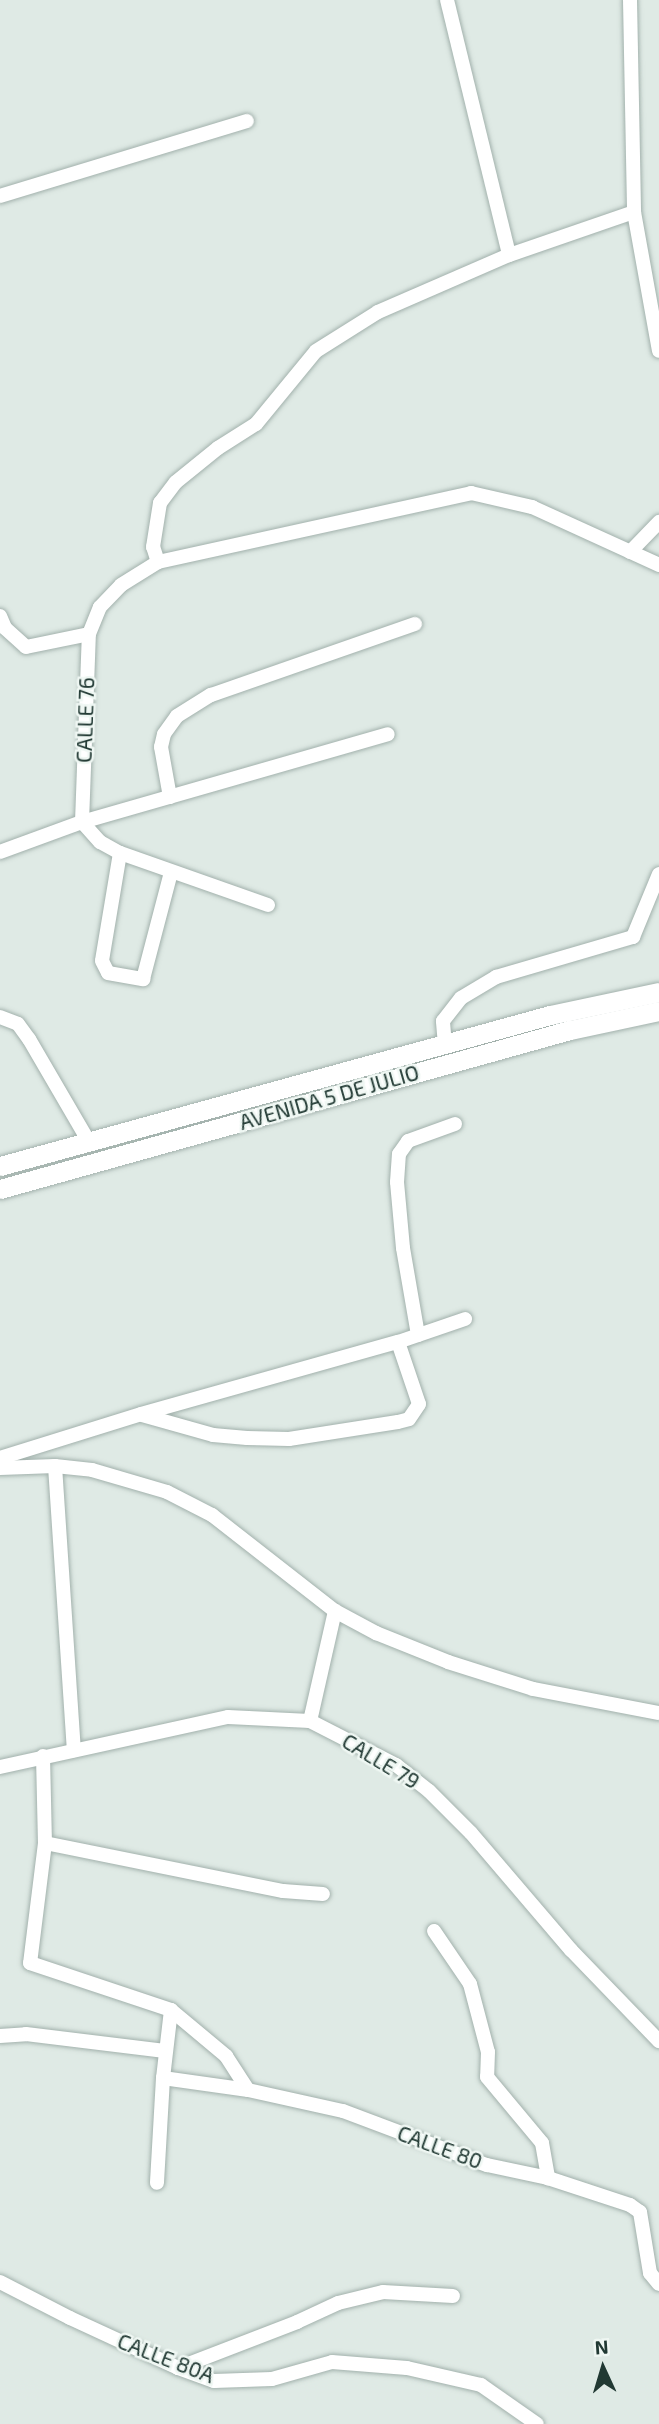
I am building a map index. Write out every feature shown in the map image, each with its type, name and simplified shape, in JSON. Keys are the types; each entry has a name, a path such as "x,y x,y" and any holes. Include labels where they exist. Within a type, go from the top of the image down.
{"main road":[{"name":"AVENIDA 5 DE JULIO","path":"0,1166 550,1015 659,992"},
{"name":"AVENIDA 5 DE JULIO","path":"0,1189 570,1030 659,1011"}],"street":[{"path":"447,0 509,255"},
{"path":"630,0 634,212 659,351"},
{"path":"0,196 247,121"},
{"path":"158,562 153,547 160,503 176,482 218,448 256,425 316,351 379,313 509,255 634,212"},
{"name":"CALLE 76","path":"82,822 89,634 100,607 121,584 158,562 471,493 532,507 659,565"},
{"path":"630,552 659,522"},
{"path":"170,797 161,747 164,734 177,716 211,695 415,624"},
{"path":"2,625 26,647 89,634"},
{"path":"0,852 82,822 388,734"},
{"path":"82,822 100,842 120,853 268,905"},
{"path":"120,853 102,961 108,973 143,979 171,872"},
{"path":"445,1045 443,1021 461,998 484,984 554,958 633,937 659,874"},
{"path":"0,1017 18,1024 29,1039 89,1142"},
{"path":"418,1335 403,1248 397,1182 398,1154 408,1141 455,1124"},
{"path":"0,1458 141,1414 398,1342 466,1319"},
{"path":"141,1414 213,1434 289,1439 409,1419 419,1404 398,1342"},
{"path":"55,1466 74,1749"},
{"path":"0,1468 55,1466 116,1475 167,1492 212,1515 335,1611 376,1633 448,1662 533,1689 659,1713"},
{"path":"310,1721 335,1611"},
{"name":"CALLE 79","path":"0,1767 228,1717 310,1721 396,1765 429,1791 471,1833 571,1950 659,2041"},
{"path":"43,1756 45,1843 30,1964 171,2010 226,2056 248,2090"},
{"path":"45,1843 283,1891 324,1894"},
{"path":"434,1931 470,1984 488,2052 487,2077 542,2143 548,2179"},
{"path":"157,2183 165,2051 171,2010"},
{"path":"0,2036 26,2035 165,2051"},
{"name":"CALLE 80","path":"163,2078 248,2090 344,2112 487,2165 548,2179 630,2205 640,2212 650,2273 659,2284"},
{"name":"CALLE 80A","path":"0,2282 70,2319 178,2368 214,2381 272,2378 332,2362 407,2368 481,2385 537,2424"},
{"path":"178,2368 298,2322 338,2303 383,2292 453,2296"}]}
